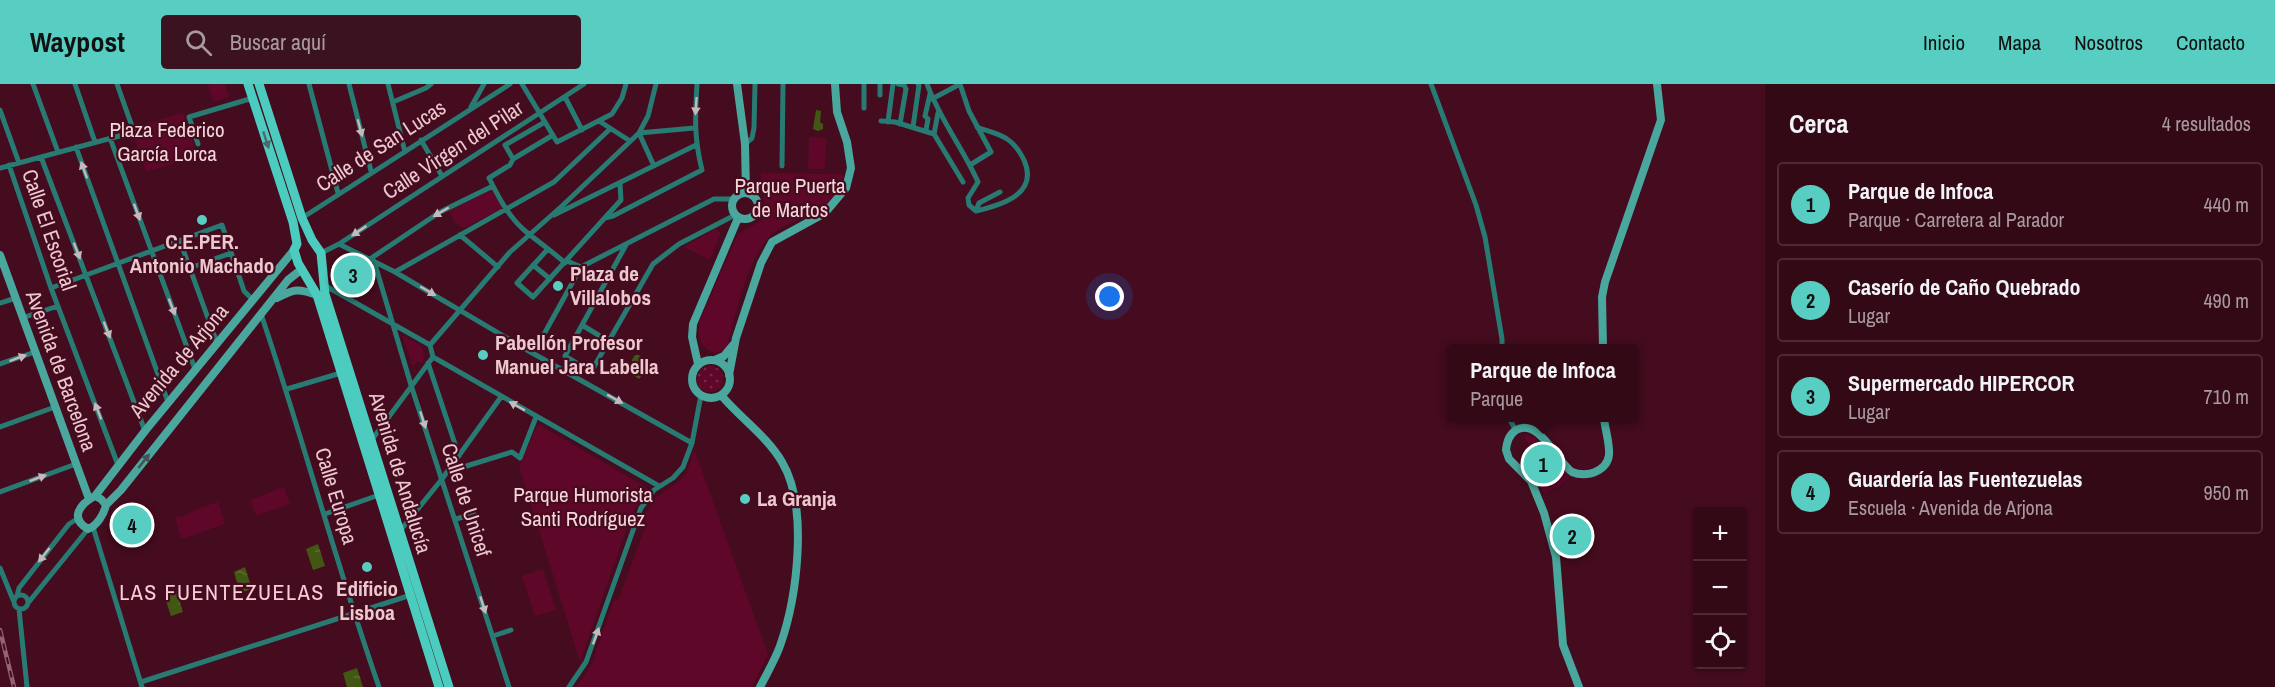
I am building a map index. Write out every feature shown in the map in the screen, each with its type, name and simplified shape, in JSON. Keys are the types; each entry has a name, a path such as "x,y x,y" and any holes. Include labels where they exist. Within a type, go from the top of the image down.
{"main road":[{"path":"248,84 293,222 296,247 303,271 311,275 321,269 323,261 321,253 302,218 259,84"},
{"path":"296,247 303,240 312,240"},
{"name":"Avenida de Andalucía","path":"321,269 400,531 439,687"},
{"name":"Avenida de Andalucía","path":"303,271 317,295 379,495 449,687"}],"street":[{"path":"33,84 58,152"},
{"path":"75,84 95,142"},
{"path":"0,168 134,132 117,84"},
{"path":"309,84 338,193"},
{"path":"348,84 372,171"},
{"path":"388,84 405,152"},
{"path":"393,102 410,96 430,84"},
{"path":"470,108 484,84"},
{"name":"Calle de San Lucas","path":"302,218 510,84"},
{"path":"522,84 557,142 612,114 622,98 626,84"},
{"name":"Calle Virgen del Pilar","path":"321,253 339,244 584,84"},
{"path":"430,345 510,252 639,133 648,116 656,84"},
{"path":"604,218 613,216 702,170 694,128 697,84"},
{"path":"737,84 745,144 746,193"},
{"path":"745,144 752,138 754,128 755,84"},
{"path":"782,166 783,84"},
{"path":"734,344 724,356 704,361 694,369 693,386 700,395 707,397 721,395 728,386 734,344 761,263 772,242 825,213 846,188 851,168 847,142 837,112 835,84"},
{"path":"864,84 864,108"},
{"path":"880,84 880,95"},
{"path":"888,122 893,84"},
{"path":"913,127 918,84"},
{"path":"927,84 938,113 978,182 968,198 969,205 976,211"},
{"path":"931,95 947,87 960,84 977,127 991,152 970,165"},
{"path":"1431,84 1476,205 1485,237 1502,344"},
{"path":"1603,344 1602,297 1605,282 1661,120 1657,84"},
{"path":"900,124 903,86"},
{"path":"926,130 928,119 926,116 931,95"},
{"path":"565,97 582,130"},
{"path":"198,144 189,117 253,98"},
{"path":"0,110 19,163"},
{"path":"934,134 938,113"},
{"path":"599,121 630,141"},
{"path":"881,121 926,130 934,134 963,182"},
{"path":"513,159 505,145 545,122"},
{"path":"976,211 1009,199 1023,190 1028,181 1027,168 1014,144 1006,138 977,127"},
{"path":"639,133 694,128"},
{"path":"395,272 554,182 610,129"},
{"path":"639,133 654,166"},
{"path":"553,135 513,159 510,165 489,178 506,209 525,231 531,233 566,262 581,267"},
{"path":"110,138 195,369"},
{"path":"421,140 442,176"},
{"path":"547,219 696,145"},
{"path":"76,147 168,402"},
{"path":"41,157 145,431"},
{"name":"Calle El Escorial","path":"9,165 51,288 118,465"},
{"path":"548,249 517,284 533,297 621,200 620,184"},
{"path":"372,260 440,212 493,186"},
{"path":"976,211 979,203 1000,192"},
{"path":"543,336 581,267 714,200 734,199 746,193 757,199 758,213 747,220 736,216 732,208 734,199"},
{"path":"626,245 565,356 591,372 653,264 679,244 736,216"},
{"path":"698,364 692,337 693,324 736,216"},
{"path":"51,288 222,225 244,291 253,300"},
{"path":"460,235 498,267"},
{"path":"180,241 217,343"},
{"path":"339,244 395,272 692,443"},
{"name":"Avenida de Arjona","path":"77,519 77,514 296,247"},
{"path":"190,268 231,253"},
{"name":"Avenida de Barcelona","path":"0,255 76,464 92,498"},
{"name":"Calle de Unicef","path":"372,260 509,687"},
{"path":"533,265 550,279"},
{"name":"Avenida de Arjona","path":"90,528 102,515 106,505 121,490 288,280 303,271"},
{"path":"324,285 430,345 433,357 659,486"},
{"path":"273,300 301,289 317,295"},
{"path":"0,303 16,297"},
{"path":"22,318 58,306"},
{"name":"Calle Europa","path":"261,314 287,389 354,614 379,687"},
{"path":"582,325 608,341"},
{"path":"0,364 35,352"},
{"path":"371,441 433,357"},
{"path":"715,360 724,365 729,375"},
{"path":"428,363 459,456"},
{"path":"287,389 341,373"},
{"path":"569,687 586,662 641,508 659,486 679,474 692,443 700,395"},
{"path":"721,395 733,410 764,437 782,462 792,482 798,516 791,604 779,646 760,687"},
{"path":"400,531 442,479 501,397"},
{"path":"0,427 55,407"},
{"path":"460,468 512,452 520,458 536,417"},
{"path":"1511,422 1515,431"},
{"path":"1579,687 1563,645 1556,557 1544,513 1531,481 1506,455 1506,444 1515,431 1524,427 1533,430 1545,440 1572,471 1593,474 1603,467 1609,457 1605,422"},
{"path":"0,492 76,464"},
{"path":"325,514 379,495"},
{"path":"92,498 101,499 106,505"},
{"path":"456,519 474,514"},
{"path":"14,602 19,588 69,524 77,519 82,525 90,528"},
{"path":"90,528 141,685 415,595"},
{"path":"19,609 24,608 90,528"},
{"path":"0,568 19,609 27,687"},
{"path":"17,596 25,596 28,603"},
{"path":"493,636 511,630"}],"green space":[{"path":"208,84 225,84 229,97 213,102"},
{"name":"Plaza Federico García Lorca","path":"183,113 194,146 192,147 195,157 146,172 133,135 140,133 137,126"},
{"path":"809,137 826,138 825,169 808,169"},
{"name":"Parque Puerta de Martos","path":"761,173 843,174 839,189 832,200 813,214 779,229 761,247 743,287 728,344 725,349 715,353 705,348 700,340 700,320 738,234 762,220 765,208"},
{"path":"492,189 502,205 501,209 464,228 455,223 449,211"},
{"path":"715,229 720,232 720,235 710,260 684,247"},
{"path":"402,335 422,346 424,355 422,364 417,361 413,367 415,373"},
{"path":"710,366 719,370 723,379 719,388 710,392 701,388 697,379 701,370"},
{"name":"Parque Humorista Santi Rodríguez","path":"538,424 649,489 635,508 629,522 580,662 519,466"},
{"path":"1526,435 1535,438 1570,477 1544,494 1527,459 1534,455"},
{"path":"694,449 768,654 752,687 576,687 591,666 614,600 618,601 647,522 642,519 655,498 686,474"},
{"path":"284,487 290,504 256,516 250,500"},
{"path":"218,502 225,524 181,539 175,517 185,516 194,510"},
{"path":"543,569 556,610 535,616 522,576"}],"water":[{"path":"816,110 821,111 820,122 823,124 823,129 818,131 813,129"},
{"path":"635,355 639,355 642,359 640,366 643,374 639,379 633,375 632,360"},
{"path":"318,544 325,566 313,570 306,549"},
{"path":"245,567 252,589 240,593 234,572"},
{"path":"176,590 183,612 171,616 164,595"},
{"path":"357,668 363,687 347,687 343,673"}],"railway":[{"path":"0,630 14,687"}],"place":[{"name":"C.E.PER. Antonio Machado","path":"202,220"},
{"name":"Supermercado HIPERCOR","path":"353,275"},
{"name":"Plaza de Villalobos","path":"558,286"},
{"name":"Pabellón Profesor Manuel Jara Labella","path":"483,355"},
{"name":"Parque de Infoca","path":"1543,464"},
{"name":"La Granja","path":"745,499"},
{"name":"Guardería las Fuentezuelas","path":"132,525"},
{"name":"Caserío de Caño Quebrado","path":"1572,536"},
{"name":"Edificio Lisboa","path":"367,567"}],"district":[{"name":"LAS FUENTEZUELAS","path":"222,592"}]}
